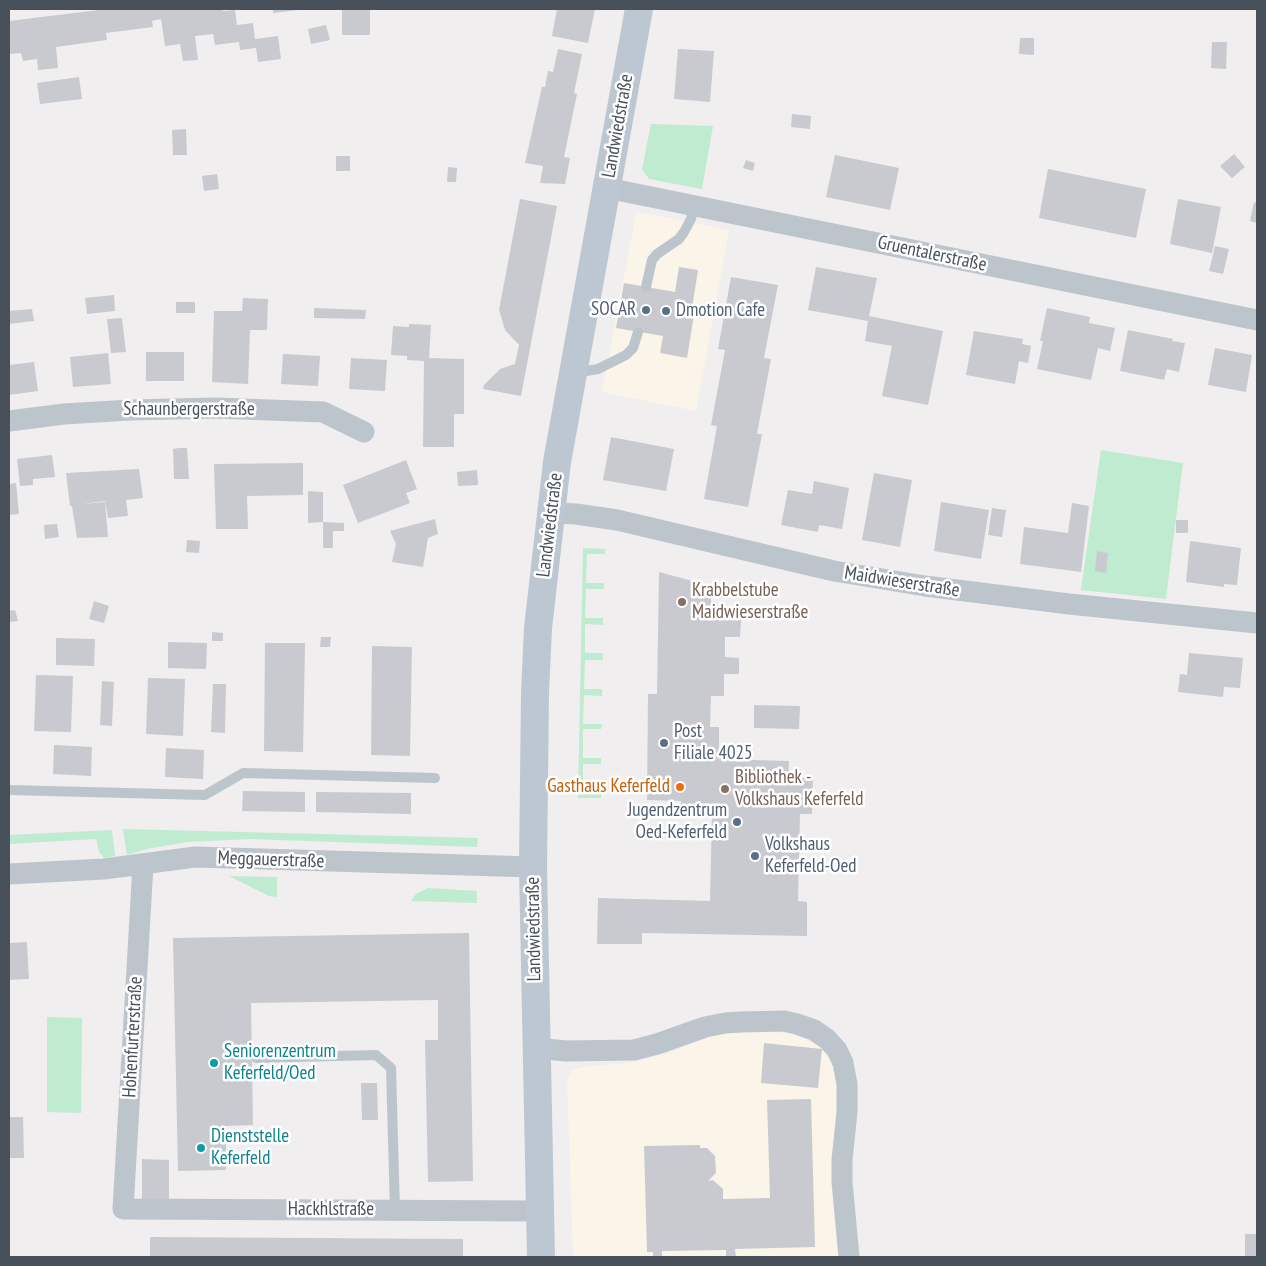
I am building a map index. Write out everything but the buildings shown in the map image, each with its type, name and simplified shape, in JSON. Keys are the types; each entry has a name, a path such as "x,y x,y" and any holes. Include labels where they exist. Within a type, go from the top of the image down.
{"main road":[{"name":"Landwiedstraße","path":"541,1257 533,867 535,693 538,628 557,462 639,9"}],"street":[{"name":"Gruentalerstraße","path":"608,188 1257,320"},
{"name":"Schaunbergerstraße","path":"9,421 64,414 130,410 323,412 364,432"},
{"name":"Maidwieserstraße","path":"551,513 576,514 618,520 834,571 925,586 1070,604 1257,623"},
{"name":"Meggauerstraße","path":"9,874 104,869 195,857 533,867"},
{"name":"Hohenfurterstraße","path":"123,1209 143,865"},
{"path":"536,1048 566,1051 634,1050 676,1039 705,1027 751,1021 784,1021 814,1030 827,1039 837,1050 843,1063 847,1084 847,1112 842,1175 848,1257"},
{"name":"Hackhlstraße","path":"123,1209 540,1211"}],"lane":[{"path":"646,287 652,260 657,254 679,239 691,219 694,204"},
{"path":"573,373 598,369 626,355 633,348 638,332"},
{"path":"9,790 205,795 244,773 435,778"},
{"path":"256,1058 376,1055 391,1068 395,1211"}],"shaded area":[{"name":"Dmotion Cafe","path":"639,212 729,230 696,411 602,392 636,214"},
{"path":"751,1029 792,1034 820,1045 834,1066 842,1095 842,1257 573,1257 567,1081 572,1070 583,1067 628,1063 663,1055 710,1037"}],"green space":[{"path":"651,124 713,126 702,189 649,179 642,169"},
{"path":"1101,450 1183,463 1166,599 1081,590"},
{"path":"583,548 605,549 605,554 587,554 586,583 604,583 604,589 586,589 585,618 603,618 603,625 585,624 585,653 603,653 603,660 585,660 584,689 602,689 602,696 584,695 583,724 602,724 601,729 583,729 583,758 601,758 601,764 583,764 583,792 601,793 601,798 578,798"},
{"path":"123,829 478,838 477,847 250,839 187,842 147,849 127,855"},
{"path":"112,830 115,856 104,858 99,852 96,839 9,844 9,835"},
{"path":"229,876 277,877 277,897 269,896"},
{"path":"428,888 477,891 477,903 411,901 416,894"},
{"path":"47,1017 82,1018 81,1113 47,1112"}],"place":[{"name":"SOCAR","path":"646,310"},
{"name":"Dmotion Cafe","path":"666,311"},
{"name":"Krabbelstube Maidwieserstraße","path":"682,602"},
{"name":"Post Filiale 4025","path":"664,743"},
{"name":"Gasthaus Keferfeld","path":"680,787"},
{"name":"Bibliothek - Volkshaus Keferfeld","path":"725,789"},
{"name":"Jugendzentrum Oed-Keferfeld","path":"737,822"},
{"name":"Volkshaus Keferfeld-Oed","path":"755,856"},
{"name":"Seniorenzentrum Keferfeld/Oed","path":"214,1063"},
{"name":"Dienststelle Keferfeld","path":"201,1148"}]}
